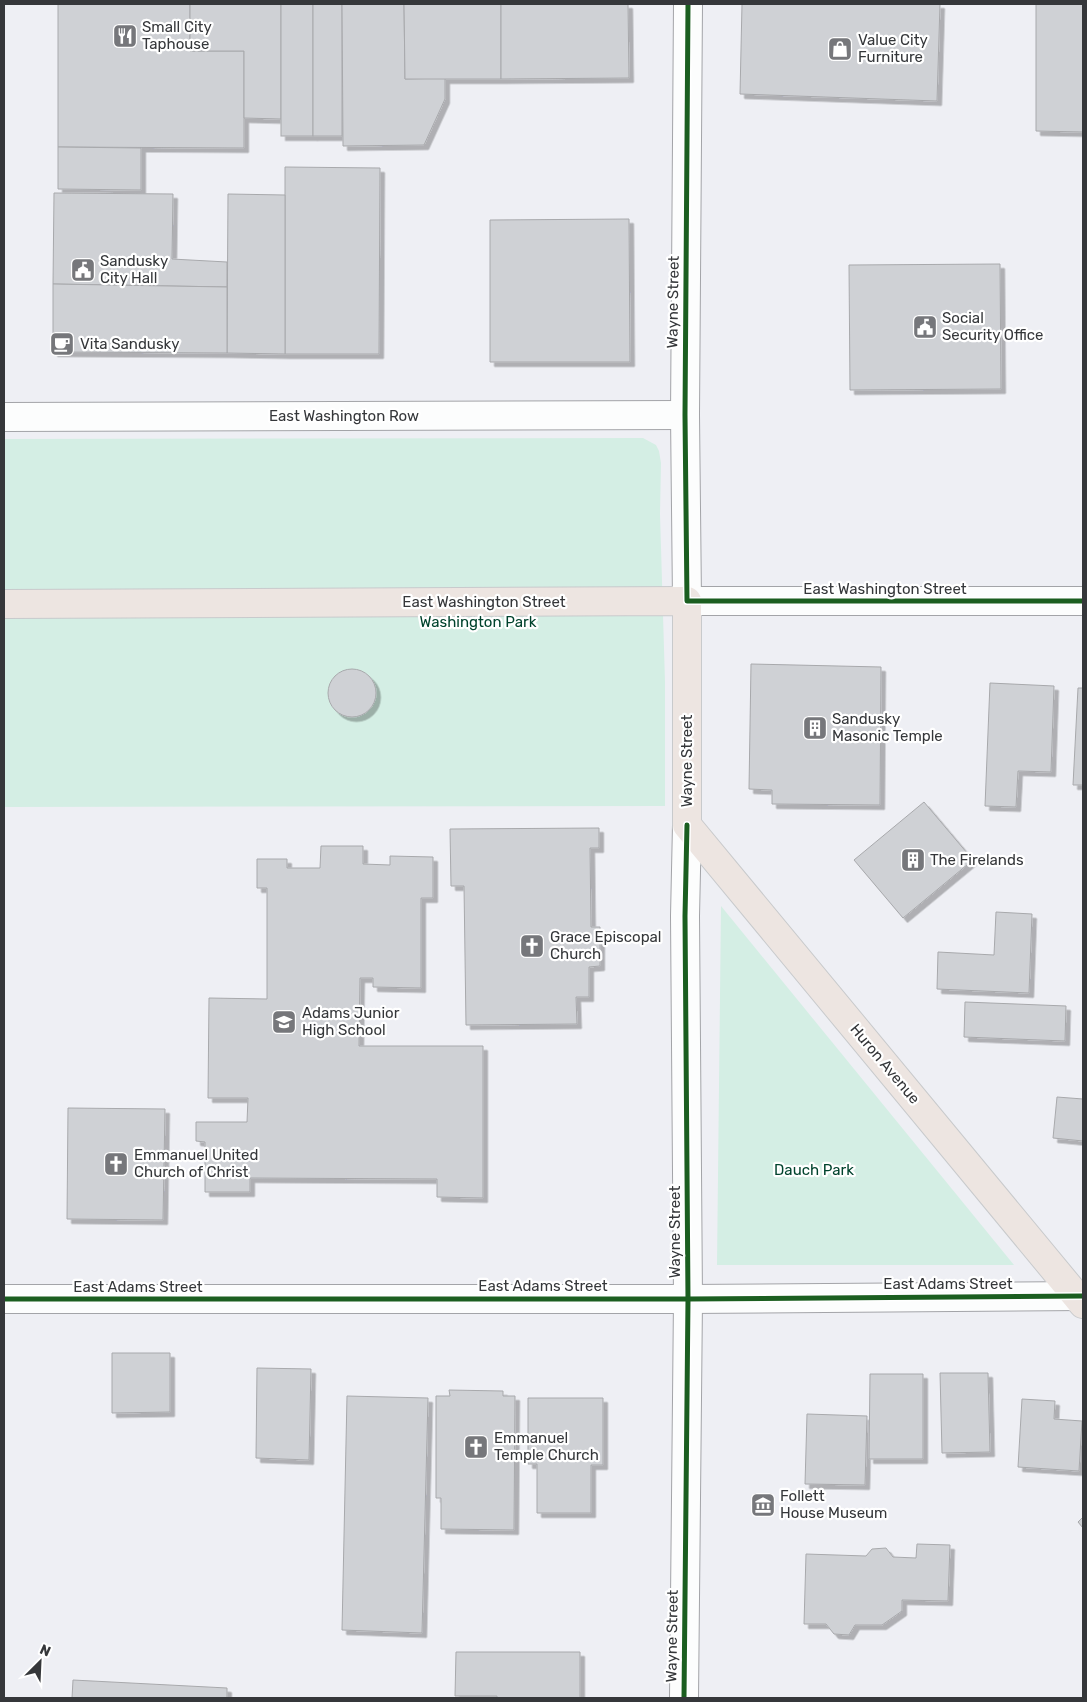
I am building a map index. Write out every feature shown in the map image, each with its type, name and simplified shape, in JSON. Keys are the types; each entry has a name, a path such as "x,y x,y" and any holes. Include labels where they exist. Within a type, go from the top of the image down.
{"main road":[{"name":"East Washington Street","path":"4,604 687,601"},
{"name":"Wayne Street","path":"687,601 687,825"},
{"name":"Huron Avenue","path":"687,825 1081,1298"}],"street":[{"name":"Wayne Street","path":"687,601 685,415 688,4"},
{"name":"East Washington Row","path":"4,417 685,415"},
{"name":"East Washington Street","path":"687,601 1083,601"},
{"name":"Wayne Street","path":"684,1698 688,1299 685,916 687,825"},
{"name":"East Adams Street","path":"4,1299 1081,1298"}],"green space":[{"name":"Washington Park","path":"643,438 656,445 661,463 660,514 665,682 665,806 4,807 4,439"},
{"name":"Dauch Park","path":"721,906 1014,1265 717,1265"}],"building":[{"path":"58,4 190,4 190,51 244,51 244,148 58,147"},
{"path":"190,4 281,4 281,119 244,118 244,51 190,51"},
{"path":"281,4 313,4 313,136 281,136"},
{"path":"313,4 342,4 342,136 313,136"},
{"path":"342,4 404,4 405,79 445,78 445,99 424,145 343,146"},
{"path":"404,4 501,4 501,79 405,79"},
{"path":"501,4 628,4 629,78 501,79"},
{"name":"Value City Furniture","path":"742,4 940,4 937,101 740,94"},
{"path":"1036,4 1083,4 1083,132 1036,131"},
{"path":"58,147 141,148 141,190 58,189"},
{"path":"285,167 380,168 379,354 285,354"},
{"path":"54,193 173,194 172,259 227,262 227,287 53,284"},
{"path":"228,194 285,195 285,354 227,353"},
{"path":"629,219 630,362 490,362 490,220"},
{"name":"Social Security Office","path":"1000,264 1001,389 850,390 849,265"},
{"path":"53,284 227,287 227,353 53,352"},
{"name":"Sandusky Masonic Temple","path":"751,664 881,667 880,805 772,804 772,790 749,789"},
{"path":"347,669 357,669 369,676 376,688 376,698 369,710 357,717 347,717 339,713 332,706 328,698 328,688 332,680 339,673"},
{"path":"990,683 1054,686 1051,772 1018,771 1016,807 985,806"},
{"path":"1078,688 1083,688 1083,785 1073,785"},
{"name":"The Firelands","path":"924,802 973,860 903,918 854,860"},
{"name":"Grace Episcopal Church","path":"599,828 599,848 590,848 591,927 600,927 600,966 589,967 589,997 576,997 577,1024 466,1025 464,886 451,886 450,829"},
{"name":"Adams Junior High School","path":"321,846 363,846 363,864 390,865 390,856 433,857 433,898 421,898 421,988 373,987 373,978 360,978 359,1046 483,1046 483,1198 437,1197 437,1179 250,1178 250,1192 205,1192 205,1142 196,1141 196,1122 247,1122 248,1098 208,1098 209,998 267,999 267,888 257,888 257,859 287,859 287,868 320,868"},
{"path":"996,912 1032,914 1029,993 937,989 938,952 994,955"},
{"path":"965,1002 1066,1006 1065,1041 964,1037"},
{"path":"1057,1097 1083,1099 1083,1141 1053,1138"},
{"name":"Emmanuel United Church of Christ","path":"68,1108 165,1109 163,1220 67,1219"},
{"path":"112,1353 170,1353 170,1412 112,1413"},
{"path":"257,1368 311,1369 309,1460 256,1458"},
{"path":"940,1373 988,1373 990,1452 942,1453"},
{"path":"870,1374 923,1374 923,1459 869,1459"},
{"name":"Emmanuel Temple Church","path":"449,1390 503,1391 503,1396 515,1396 514,1530 441,1529 441,1498 436,1498 436,1396 450,1396"},
{"path":"347,1396 428,1398 422,1633 342,1630"},
{"path":"528,1398 603,1398 603,1465 591,1465 591,1513 537,1513 537,1464 528,1464"},
{"path":"1022,1399 1055,1401 1054,1419 1082,1421 1079,1471 1018,1467"},
{"path":"807,1414 867,1416 865,1485 805,1484"},
{"path":"1083,1517 1083,1528 1078,1522"},
{"path":"917,1544 950,1545 948,1601 902,1600 902,1611 882,1625 855,1625 849,1635 834,1634 826,1624 804,1624 806,1554 866,1556 872,1549 886,1548 893,1557 916,1558"},
{"path":"456,1652 580,1652 580,1698 455,1696"},
{"path":"73,1680 227,1688 227,1698 72,1698"}],"cycle path":[{"path":"688,4 685,415 687,601 1083,601"},
{"path":"684,1698 688,1299 685,916 687,825"},
{"path":"4,1299 688,1299 1083,1296"}],"place":[{"name":"Small City Taphouse","path":"125,36"},
{"name":"Value City Furniture","path":"840,49"},
{"name":"Sandusky City Hall","path":"83,270"},
{"name":"Social Security Office","path":"925,327"},
{"name":"Vita Sandusky","path":"62,344"},
{"name":"Sandusky Masonic Temple","path":"815,728"},
{"name":"The Firelands","path":"913,860"},
{"name":"Grace Episcopal Church","path":"532,946"},
{"name":"Adams Junior High School","path":"284,1022"},
{"name":"Emmanuel United Church of Christ","path":"116,1164"},
{"name":"Emmanuel Temple Church","path":"476,1447"},
{"name":"Follett House Museum","path":"763,1505"}]}
